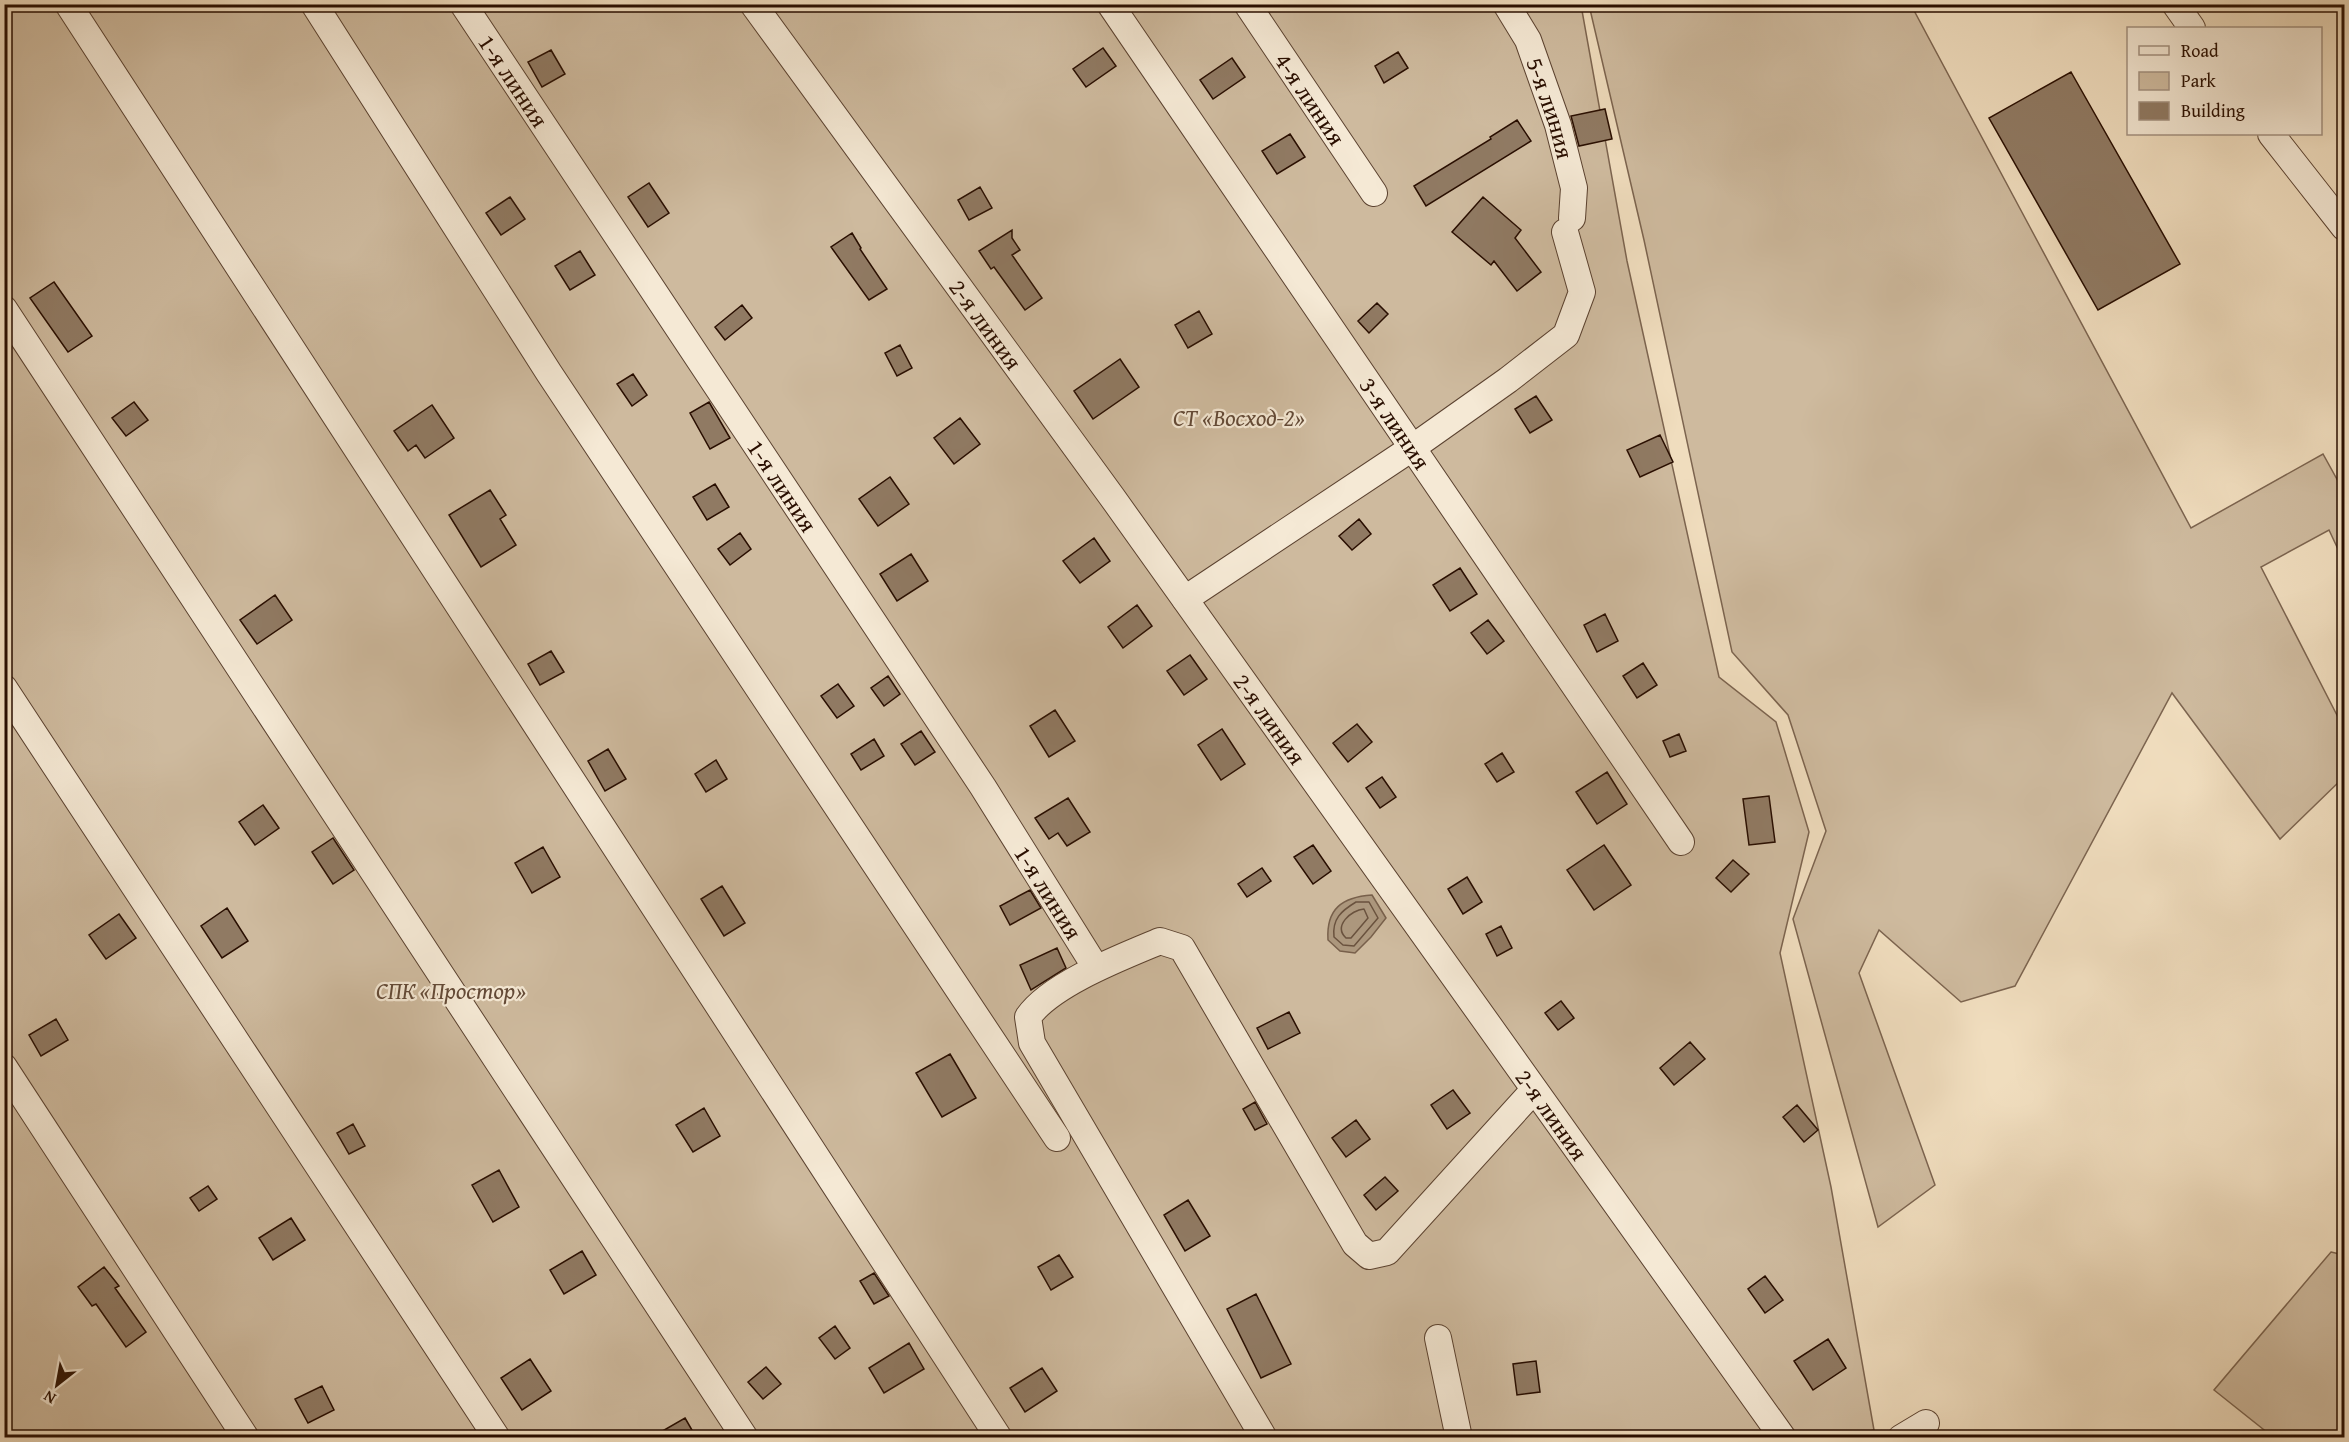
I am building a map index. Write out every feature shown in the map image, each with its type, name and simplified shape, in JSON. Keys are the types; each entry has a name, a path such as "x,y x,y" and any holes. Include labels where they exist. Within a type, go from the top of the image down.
{"street":[{"path":"68,4 999,1437"},
{"path":"314,4 556,383 1057,1138"},
{"name":"1-я линия","path":"463,4 983,787 1096,968"},
{"name":"2-я линия","path":"753,4 1185,599 1778,1436"},
{"name":"3-я линия","path":"1110,4 1681,842"},
{"name":"4-я линия","path":"1247,4 1374,194"},
{"name":"5-я линия","path":"1185,599 1412,448 1508,380 1566,335 1582,292 1569,225 1574,188 1558,125 1528,40 1506,4"},
{"path":"2175,4 2191,27"},
{"path":"2272,135 2344,227"},
{"path":"4,309 745,1437"},
{"path":"4,688 497,1437"},
{"path":"1264,1437 1032,1043 1028,1017 1037,1004 1096,968 1160,941 1182,948 1355,1244 1369,1256 1387,1252 1534,1090"},
{"path":"4,1067 246,1437"},
{"path":"1438,1338 1459,1437"},
{"path":"1901,1437 1926,1423"}],"green space":[{"path":"5,5 1581,5 1627,261 1719,677 1776,722 1809,832 1780,953 1831,1187 1874,1430 1846,1438 5,1438"},
{"path":"1589,5 1911,5 2191,528 2323,454 2344,492 2344,562 2329,530 2261,567 2341,723 2344,721 2344,777 2280,839 2172,693 2015,986 1961,1002 1879,930 1859,973 1935,1185 1878,1227 1793,919 1826,831 1788,715 1732,652 1644,240"},
{"path":"2331,1252 2344,1255 2344,1437 2273,1437 2214,1390"}],"water":[{"path":"1372,895 1386,918 1355,953 1340,951 1328,940 1328,929 1333,913 1344,902"}],"building":[{"path":"1103,48 1116,66 1086,87 1073,69"},
{"path":"551,50 565,74 542,87 528,62"},
{"path":"1398,52 1408,68 1384,83 1375,66"},
{"path":"1232,58 1245,77 1213,99 1200,80"},
{"path":"2071,72 2180,264 2098,310 1989,118"},
{"path":"1605,109 1612,139 1579,146 1571,116"},
{"path":"1517,120 1531,141 1426,206 1414,186 1491,139 1490,137"},
{"path":"1290,134 1305,157 1277,174 1262,151"},
{"path":"649,183 669,213 648,227 628,197"},
{"path":"980,187 992,208 969,220 958,200"},
{"path":"510,197 525,219 501,235 486,213"},
{"path":"1483,197 1521,230 1515,238 1541,272 1517,291 1494,261 1491,265 1452,232"},
{"path":"1012,230 1012,238 1020,250 1012,255 1042,298 1025,310 994,267 991,269 979,251"},
{"path":"852,233 887,289 869,300 831,247"},
{"path":"580,251 595,275 570,290 555,266"},
{"path":"54,282 92,336 68,352 30,298"},
{"path":"1377,303 1388,314 1369,333 1358,321"},
{"path":"742,305 752,318 725,340 715,327"},
{"path":"1199,311 1212,334 1188,348 1175,325"},
{"path":"900,345 912,368 897,376 885,353"},
{"path":"1120,359 1139,387 1093,419 1074,391"},
{"path":"633,374 647,395 632,406 617,384"},
{"path":"1536,396 1552,420 1530,433 1515,409"},
{"path":"134,402 148,420 126,436 112,418"},
{"path":"709,402 730,438 710,449 690,413"},
{"path":"432,405 454,438 425,458 416,445 408,451 394,431"},
{"path":"960,418 980,444 954,464 934,438"},
{"path":"1660,435 1673,462 1640,477 1627,450"},
{"path":"890,477 909,504 878,526 859,499"},
{"path":"715,484 729,507 707,520 693,497"},
{"path":"490,490 506,515 500,519 516,545 481,567 449,515"},
{"path":"1359,519 1371,534 1352,550 1339,536"},
{"path":"740,533 751,549 730,565 718,549"},
{"path":"1094,538 1110,561 1080,583 1063,561"},
{"path":"911,554 928,581 897,601 880,574"},
{"path":"1460,568 1477,594 1450,611 1433,585"},
{"path":"275,595 292,620 257,644 240,620"},
{"path":"1137,605 1152,626 1123,648 1108,627"},
{"path":"1605,614 1618,641 1597,652 1584,625"},
{"path":"1488,620 1504,641 1487,654 1471,633"},
{"path":"551,651 564,672 540,685 528,664"},
{"path":"1190,655 1207,679 1184,695 1167,671"},
{"path":"1643,663 1657,685 1637,698 1623,676"},
{"path":"888,676 900,694 884,706 871,688"},
{"path":"838,684 854,706 837,718 821,696"},
{"path":"1055,710 1075,741 1049,757 1030,726"},
{"path":"1357,724 1372,742 1348,762 1333,743"},
{"path":"1222,729 1245,764 1221,780 1198,745"},
{"path":"921,731 935,752 915,765 901,744"},
{"path":"1679,734 1686,751 1670,757 1663,741"},
{"path":"874,739 884,756 861,770 851,754"},
{"path":"608,749 626,779 605,791 588,761"},
{"path":"1502,753 1514,772 1497,782 1485,764"},
{"path":"716,760 727,779 706,792 695,774"},
{"path":"1607,772 1627,804 1597,824 1576,792"},
{"path":"1382,777 1396,797 1380,808 1366,788"},
{"path":"1769,796 1775,842 1749,845 1743,799"},
{"path":"1068,798 1090,832 1067,846 1058,833 1049,839 1035,818"},
{"path":"263,805 279,828 255,845 239,822"},
{"path":"333,838 354,870 333,884 312,852"},
{"path":"1313,845 1331,871 1313,884 1294,857"},
{"path":"1604,845 1631,885 1594,910 1567,870"},
{"path":"543,847 560,877 532,893 515,863"},
{"path":"1733,860 1749,874 1731,892 1716,878"},
{"path":"1262,868 1271,881 1247,897 1238,884"},
{"path":"1467,877 1482,902 1463,914 1448,889"},
{"path":"722,886 745,923 724,936 701,899"},
{"path":"1030,890 1041,908 1010,925 1000,906"},
{"path":"227,908 248,941 222,958 201,926"},
{"path":"119,914 136,938 106,959 89,935"},
{"path":"1501,926 1512,948 1497,956 1486,934"},
{"path":"1057,948 1066,968 1031,990 1020,965"},
{"path":"1561,1001 1574,1018 1558,1030 1545,1013"},
{"path":"1289,1012 1300,1033 1268,1049 1257,1028"},
{"path":"56,1019 68,1040 41,1056 29,1035"},
{"path":"1690,1042 1705,1059 1674,1085 1660,1068"},
{"path":"950,1054 976,1098 942,1117 916,1073"},
{"path":"1453,1090 1470,1113 1447,1129 1431,1105"},
{"path":"1255,1102 1267,1124 1255,1130 1243,1109"},
{"path":"1797,1105 1818,1130 1804,1142 1783,1117"},
{"path":"704,1108 720,1136 693,1152 676,1125"},
{"path":"1356,1120 1370,1139 1346,1157 1332,1138"},
{"path":"353,1124 365,1146 349,1154 337,1133"},
{"path":"499,1170 519,1207 493,1222 472,1185"},
{"path":"1385,1177 1398,1191 1376,1210 1364,1195"},
{"path":"208,1186 217,1199 199,1211 190,1198"},
{"path":"1188,1200 1210,1236 1185,1251 1164,1215"},
{"path":"291,1218 305,1240 273,1260 259,1238"},
{"path":"582,1251 596,1275 564,1294 550,1270"},
{"path":"1059,1255 1073,1277 1051,1290 1038,1267"},
{"path":"104,1267 119,1286 115,1288 146,1332 126,1347 96,1304 92,1306 78,1287"},
{"path":"874,1273 889,1296 874,1304 860,1281"},
{"path":"1765,1276 1783,1300 1765,1313 1748,1289"},
{"path":"1256,1294 1291,1364 1261,1378 1227,1309"},
{"path":"835,1326 850,1348 835,1359 819,1338"},
{"path":"1828,1339 1846,1368 1813,1390 1794,1361"},
{"path":"909,1343 924,1369 884,1393 869,1368"},
{"path":"530,1359 551,1391 522,1410 501,1378"},
{"path":"1536,1361 1540,1392 1517,1395 1513,1364"},
{"path":"766,1367 781,1384 763,1399 748,1382"},
{"path":"1042,1368 1057,1391 1025,1412 1010,1388"},
{"path":"322,1386 334,1410 308,1423 295,1399"},
{"path":"685,1418 696,1437 652,1437"}],"park label":[{"name":"СТ «Восход-2»","path":"1239,417"},
{"name":"СПК «Простор»","path":"451,990"}]}
